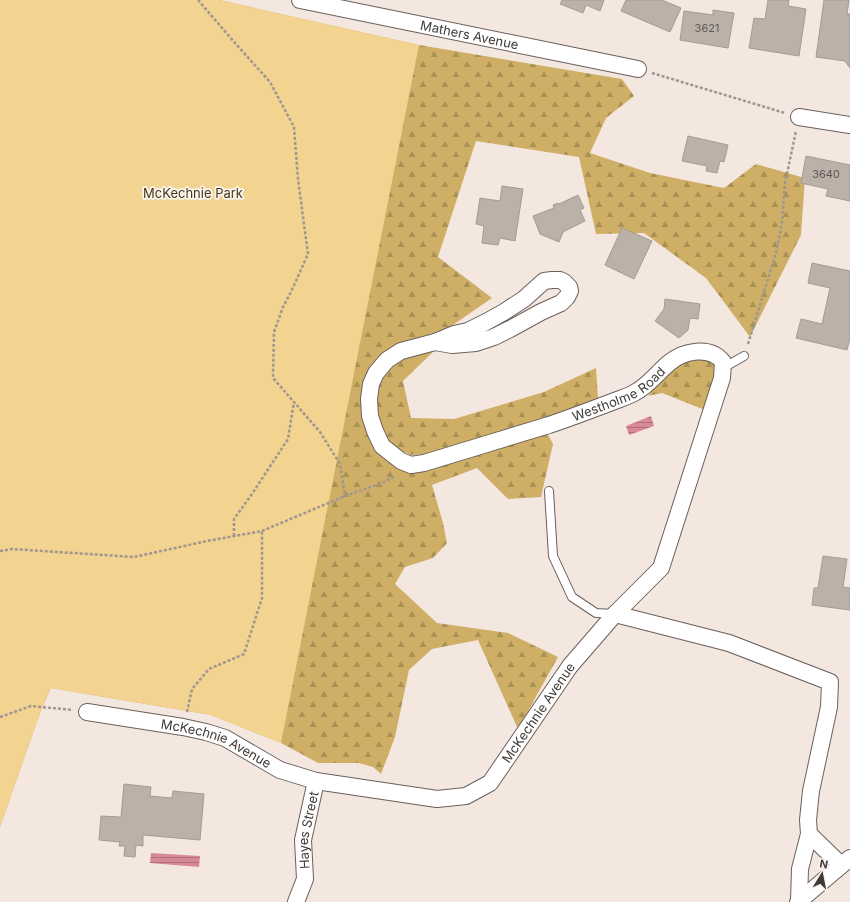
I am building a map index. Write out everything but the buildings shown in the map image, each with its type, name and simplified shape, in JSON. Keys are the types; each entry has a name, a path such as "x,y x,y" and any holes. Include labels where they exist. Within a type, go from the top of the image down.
{"street":[{"name":"Mathers Avenue","path":"300,0 638,69"},
{"path":"799,117 850,125"},
{"path":"412,465 401,461 382,446 370,416 369,399 371,384 376,373 387,360 401,351 468,331 486,322 524,299 544,281 560,280 569,287 570,291 567,297 561,303 494,337 476,342 452,345 435,342"},
{"name":"Westholme Road","path":"412,465 424,463 578,416 634,393 646,386 669,363 680,356 705,351 720,358 723,362 723,368"},
{"path":"615,614 661,568 722,378 723,368"},
{"path":"615,614 729,643 830,682 829,707 811,791 808,820 809,834 800,869 798,902"},
{"name":"McKechnie Avenue","path":"87,712 206,732 225,738 280,770 316,781 437,799 466,796 490,784 570,666 615,614"},
{"name":"Hayes Street","path":"296,902 305,880 303,840 316,781"},
{"path":"798,902 845,862 809,834"}],"lane":[{"path":"723,368 744,356"},
{"path":"549,491 553,556 572,597 596,613 615,614"}],"path":[{"path":"198,0 270,82 294,127 298,179 308,254 283,306 274,332 273,378 320,432 340,464 345,496"},
{"path":"638,69 799,117 785,183 782,223 776,254 744,356"},
{"path":"234,536 234,519 288,439 294,402"},
{"path":"0,551 12,549 134,557 262,531 345,496 382,483 412,465"},
{"path":"183,727 192,689 209,668 244,654 262,598 262,531"},
{"path":"0,717 31,706 87,712"}],"green space":[{"name":"McKechnie Park","path":"0,0 219,0 419,45 622,79 634,96 606,118 590,153 650,173 724,188 756,164 805,178 801,235 750,337 706,278 644,233 596,234 579,157 476,141 438,257 492,298 450,327 394,346 366,379 391,461 546,431 553,444 541,497 508,499 477,468 432,485 447,543 433,558 405,567 395,584 437,623 508,633 558,657 518,729 478,640 432,649 409,670 395,737 381,774 373,767 359,763 318,763 281,743 211,715 51,688 40,713 0,827"},
{"name":"McKechnie Park","path":"0,0 219,0 419,45 281,743 211,715 51,688 40,713 0,827"},
{"path":"436,349 403,381 411,418 454,419 544,392 596,368 598,399 542,420 428,454 411,455 395,448 380,430 375,411 380,379 392,363 410,354"},
{"path":"691,358 710,360 715,364 717,372 705,410 662,393 648,396 673,367"}],"shaded area":[{"path":"651,416 654,426 629,435 626,426"},
{"path":"151,853 200,856 199,867 150,863"}]}
